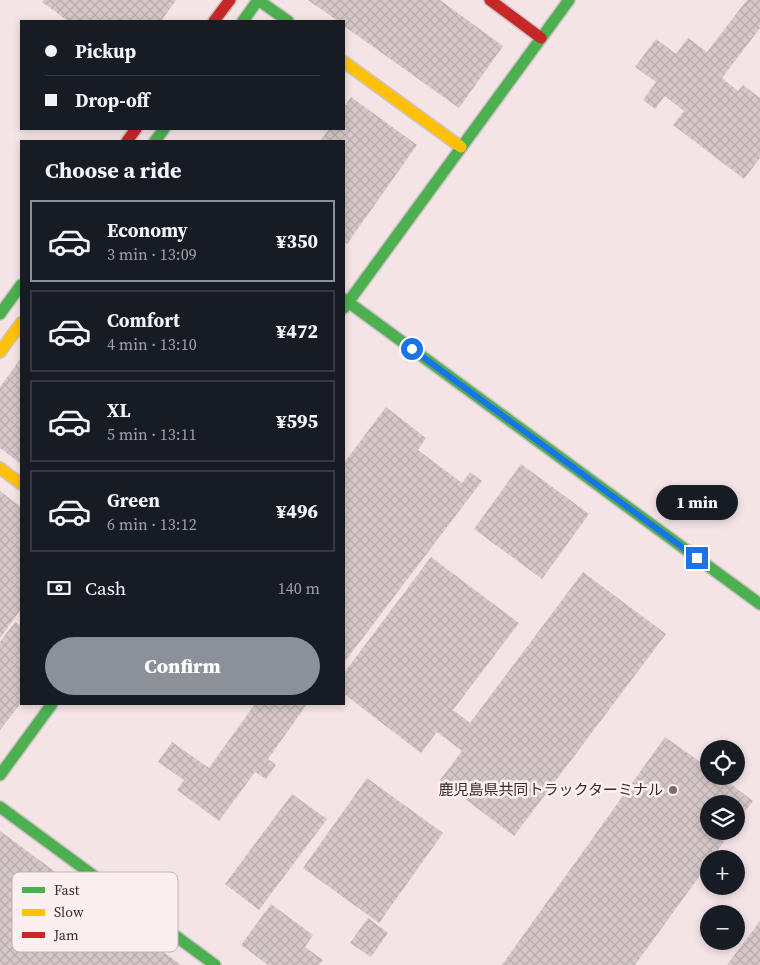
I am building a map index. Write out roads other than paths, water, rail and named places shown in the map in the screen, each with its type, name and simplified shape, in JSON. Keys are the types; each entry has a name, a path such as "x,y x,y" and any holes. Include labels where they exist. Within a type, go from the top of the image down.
{"street":[{"path":"215,20 230,0"},
{"path":"244,20 258,0 287,20"},
{"path":"490,0 541,38"},
{"path":"569,0 345,303 760,604"},
{"path":"345,63 462,147"},
{"path":"0,314 20,286"},
{"path":"0,352 20,324"},
{"path":"0,468 20,483"},
{"path":"0,775 51,705"},
{"path":"0,807 88,872"},
{"path":"178,938 215,965"}],"place":[{"name":"鹿児島県共同トラックターミナル","path":"673,790"}]}
